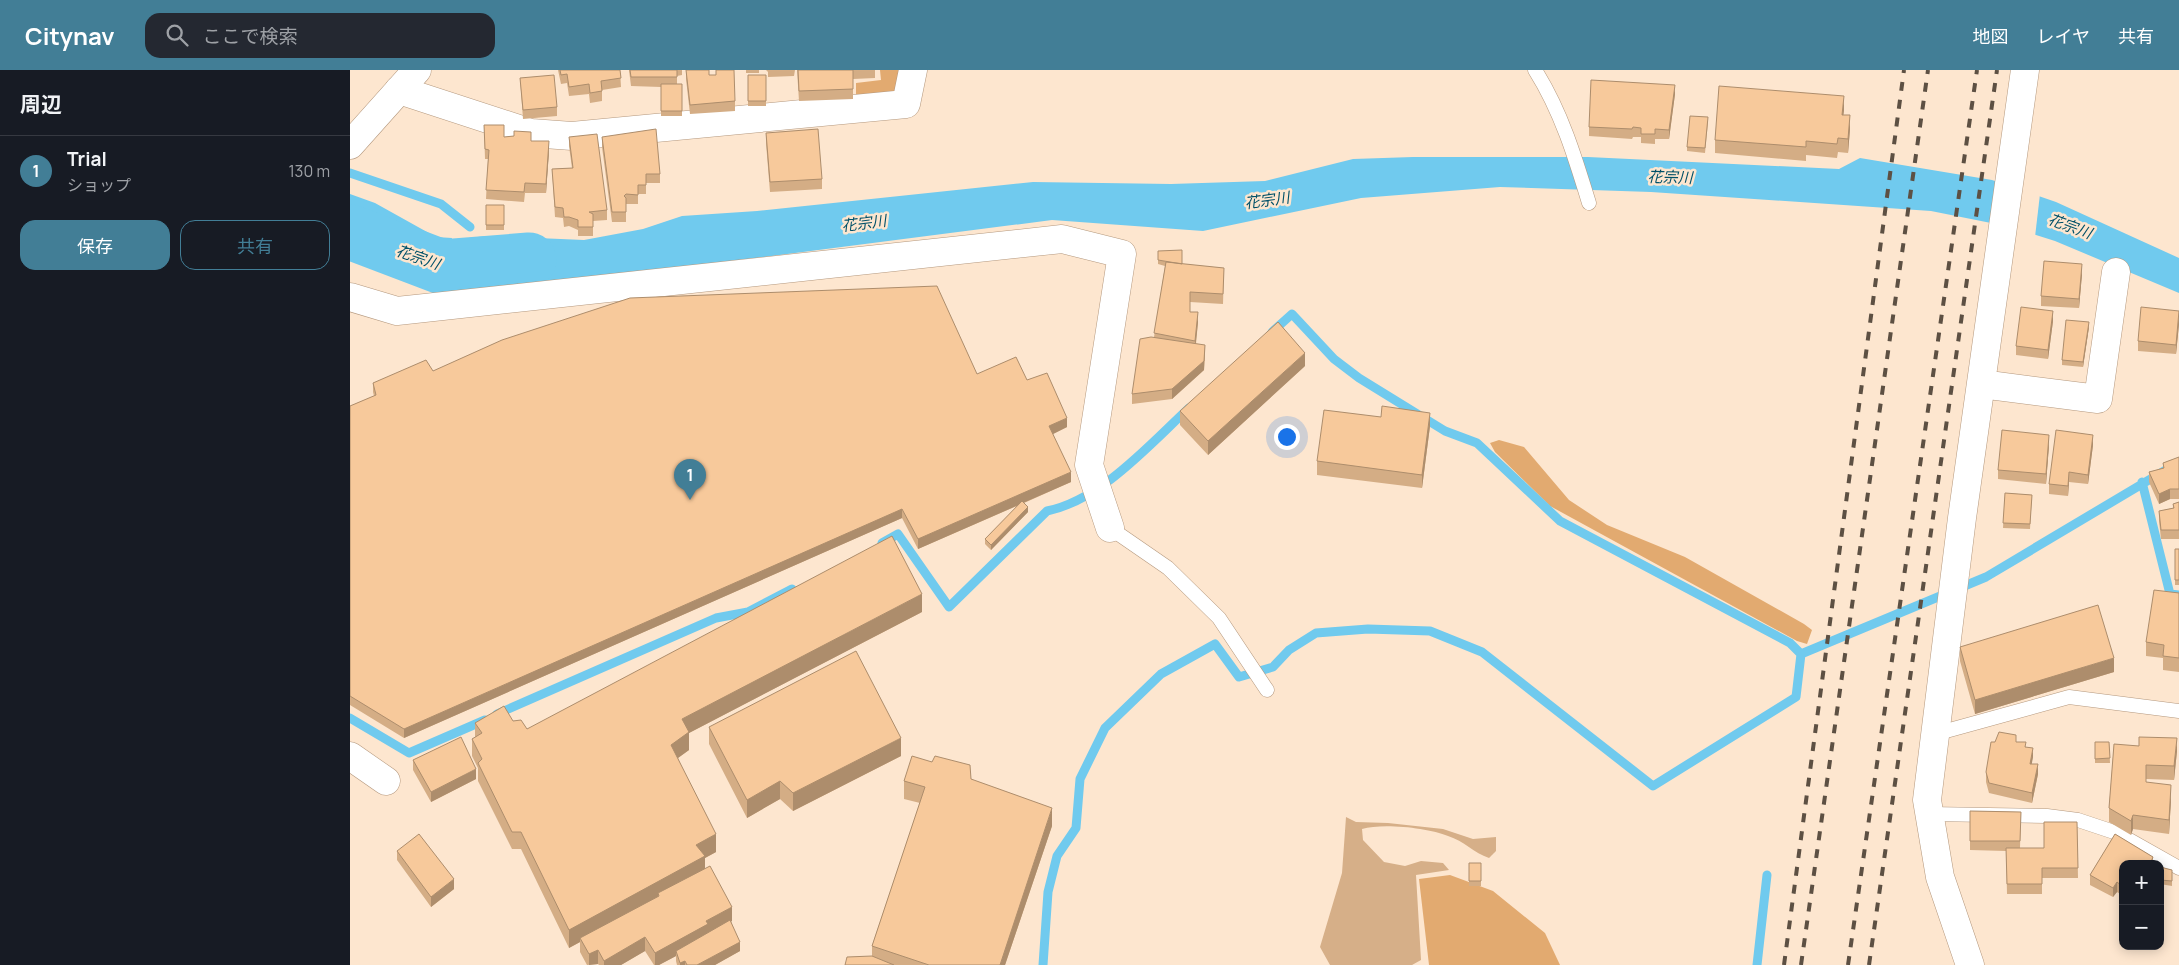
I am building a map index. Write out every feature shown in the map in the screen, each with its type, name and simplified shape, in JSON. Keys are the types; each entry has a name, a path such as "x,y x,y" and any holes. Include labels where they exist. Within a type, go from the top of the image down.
{"street":[{"path":"350,146 417,70"},
{"path":"399,90 531,133 572,136 906,104 913,70"},
{"path":"1970,965 1940,878 1927,800 1981,384 2025,70"},
{"path":"350,297 397,311 1062,239 1122,254 1089,465 1110,528"},
{"path":"1981,384 2098,399 2116,272"},
{"path":"350,756 386,781"}],"lane":[{"path":"1535,70 1544,83 1572,147 1589,204"},
{"path":"1110,528 1168,568 1219,618 1266,690"},
{"path":"1935,734 2069,697 2179,711"},
{"path":"1929,814 2046,816 2078,820 2116,833 2179,868"}],"shaded area":[{"path":"880,70 904,70 900,98 856,101 856,83 881,80"},
{"path":"1499,440 1524,447 1569,500 1607,525 1685,557 1804,624 1812,630 1807,644 1797,641 1550,506 1495,452 1490,443"},
{"path":"1346,817 1356,822 1388,823 1443,829 1473,839 1496,837 1496,851 1489,858 1454,838 1439,833 1393,826 1362,829 1363,840 1384,862 1405,866 1421,861 1443,863 1449,870 1416,875 1421,960 1412,965 1330,965 1320,947 1342,873"},
{"path":"1450,875 1493,891 1545,933 1560,965 1429,965 1419,879"}],"water":[{"path":"1588,157 1839,169 1860,158 1992,180 2056,202 2179,258 2179,293 2055,241 2011,227 1931,211 1651,192 1500,187 1361,198 1203,231 1052,220 468,292 450,288 459,239 487,236 584,240 643,229 682,216 757,211 1033,182 1171,184 1265,181 1353,159"},
{"path":"350,194 375,203 436,237 452,238 442,286 350,261"}],"pier":[{"path":"1997,179 2040,194 2035,237 2010,230"}],"building":[{"path":"560,70 620,70 621,78 601,81 602,91 590,93 589,84 569,87 567,74 561,75"},
{"path":"630,70 677,70 677,77 631,77"},
{"path":"686,70 709,70 709,75 716,75 716,70 734,70 735,101 690,105"},
{"path":"798,70 853,70 853,89 799,91"},
{"path":"554,75 557,107 523,110 520,78"},
{"path":"748,75 766,75 766,101 748,101"},
{"path":"1591,80 1675,85 1669,130 1655,129 1655,134 1641,134 1641,128 1589,127"},
{"path":"661,84 682,84 682,111 661,111"},
{"path":"1719,86 1844,96 1842,115 1850,115 1848,139 1838,138 1837,144 1806,141 1806,147 1715,140"},
{"path":"1690,116 1708,117 1705,148 1687,147"},
{"path":"484,125 504,125 504,137 514,136 514,131 531,132 531,141 549,141 546,184 525,183 524,192 486,190 489,150 485,149"},
{"path":"656,129 660,174 646,174 646,185 638,185 638,195 626,194 624,196 626,198 626,212 612,212 602,137"},
{"path":"818,129 822,179 770,182 766,133"},
{"path":"597,134 607,210 589,212 593,214 593,227 578,227 578,220 564,217 563,208 555,207 552,169 573,168 569,137"},
{"path":"486,205 504,205 504,225 486,225"},
{"path":"1182,250 1182,264 1158,260 1158,251"},
{"path":"2044,261 2082,264 2079,299 2041,296"},
{"path":"1166,262 1224,268 1223,294 1190,292 1190,312 1198,312 1195,341 1154,333"},
{"path":"937,286 977,374 1016,357 1027,380 1047,373 1067,418 1049,426 1071,472 918,539 902,509 404,729 350,696 350,406 376,395 373,383 426,360 433,371 502,340 630,298"},
{"path":"2021,307 2053,311 2048,350 2016,346"},
{"path":"2141,307 2179,311 2176,345 2138,341"},
{"path":"2066,320 2089,322 2083,362 2062,360"},
{"path":"1278,322 1305,353 1208,441 1180,411"},
{"path":"1151,337 1205,345 1204,361 1172,389 1132,394 1140,339"},
{"path":"1382,406 1430,413 1422,475 1317,461 1324,410 1381,417"},
{"path":"2002,430 2049,435 2046,474 1998,470"},
{"path":"2056,430 2093,435 2088,475 2069,472 2068,486 2049,484"},
{"path":"2179,457 2179,489 2170,489 2159,494 2149,472 2164,468 2163,463"},
{"path":"2005,493 2032,495 2030,524 2003,523"},
{"path":"1022,501 1028,507 991,545 985,539"},
{"path":"2179,502 2179,530 2161,530 2159,511 2174,508 2173,504"},
{"path":"892,536 922,594 682,719 689,732 671,745 716,834 696,845 705,856 569,930 521,832 512,832 478,763 482,759 472,739 482,733 475,723 504,706 513,721 521,720 527,729"},
{"path":"2175,549 2179,549 2179,580 2175,580"},
{"path":"2154,590 2179,593 2179,658 2163,656 2164,645 2146,642"},
{"path":"2098,605 2114,658 1975,700 1960,647"},
{"path":"856,651 901,738 793,793 780,781 747,800 709,727"},
{"path":"1999,732 2016,735 2016,742 2026,742 2025,747 2033,748 2030,764 2038,764 2032,793 1989,783 1986,772 1991,742 1995,742"},
{"path":"461,737 476,769 431,792 413,760"},
{"path":"2139,737 2177,738 2174,766 2146,765 2146,782 2171,785 2169,820 2133,815 2131,821 2109,808 2114,744 2139,746"},
{"path":"2095,742 2109,742 2110,758 2095,759"},
{"path":"912,756 932,762 935,756 970,765 971,779 1052,808 1000,965 929,965 872,946 925,787 904,781"},
{"path":"1970,811 2021,812 2020,841 1970,841"},
{"path":"2044,822 2077,822 2078,868 2042,868 2042,884 2007,884 2006,848 2044,848"},
{"path":"419,834 454,879 431,897 397,851"},
{"path":"2115,834 2153,857 2152,860 2119,860 2119,884 2117,882 2113,888 2090,875"},
{"path":"1469,863 1481,863 1481,881 1469,881"},
{"path":"710,866 732,907 706,921 708,924 655,953 645,937 604,961 598,950 589,954 580,938 659,896 658,893"},
{"path":"2164,868 2172,870 2172,881 2164,880"},
{"path":"730,920 740,942 697,965 687,965 685,961 680,963 676,951"},
{"path":"872,956 894,965 845,965 847,957"}],"waterway":[{"path":"350,173 441,204 470,227"},
{"name":"花宗川","path":"350,232 442,267 529,260"},
{"path":"1272,332 1292,314 1334,359 1359,378 1445,431 1477,443 1560,521 1790,643 1801,654"},
{"path":"882,543 898,534 949,607 1047,511 1067,505 1105,483 1141,454 1189,408"},
{"path":"1801,654 1986,577 2179,462"},
{"path":"2142,482 2170,594 2179,595"},
{"path":"497,714 716,618 748,612 792,589"},
{"path":"1043,965 1048,892 1057,856 1076,828 1080,779 1105,728 1161,674 1215,644 1239,677 1273,667 1289,650 1316,633 1368,629 1430,631 1482,652 1653,786 1796,697 1801,654"},
{"path":"350,718 409,753 485,720"},
{"path":"1757,965 1767,875"}],"railway":[{"path":"1784,965 1904,70"},
{"path":"1801,965 1928,70"},
{"path":"1848,965 1977,70"},
{"path":"1869,965 1997,70"}],"place":[{"name":"Trial","path":"690,500"}]}
